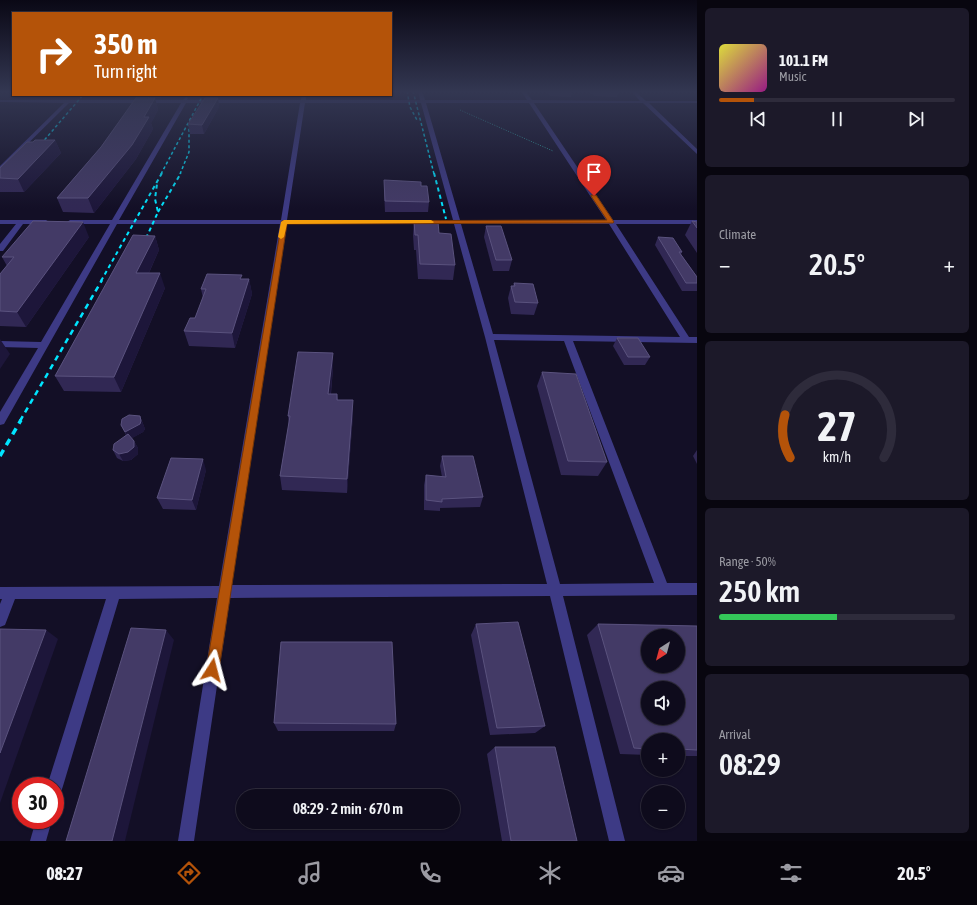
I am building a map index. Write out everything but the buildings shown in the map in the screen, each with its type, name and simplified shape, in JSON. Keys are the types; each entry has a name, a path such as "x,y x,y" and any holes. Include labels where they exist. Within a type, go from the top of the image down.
{"street":[{"path":"0,169 39,130"},
{"path":"0,421 168,130"},
{"path":"186,841 224,592 299,130"},
{"path":"431,130 489,337 555,590 617,841"},
{"path":"549,130 611,222 686,340"},
{"path":"674,130 697,152"},
{"path":"0,222 52,222"},
{"path":"0,249 21,222"},
{"path":"60,222 697,222"},
{"path":"489,337 697,340"},
{"path":"567,338 664,589"},
{"path":"0,344 44,345"},
{"path":"0,620 6,593 697,589"},
{"path":"58,777 114,593"},
{"path":"38,841 41,829"}],"path":[{"path":"506,130 567,157"}],"railway":[{"path":"41,144 53,130"},
{"path":"161,174 184,130"},
{"path":"180,174 189,152 189,130"},
{"path":"423,130 434,174"},
{"path":"101,281 162,173"},
{"path":"158,212 181,173"},
{"path":"434,173 446,219"},
{"path":"157,184 155,199 158,212"},
{"path":"143,245 158,212"},
{"path":"20,421 102,280"},
{"path":"0,456 21,420"}],"slow traffic":[{"path":"281,237 284,222 431,222"}],"route":[{"path":"212,670 284,222 611,222 594,196"}]}
